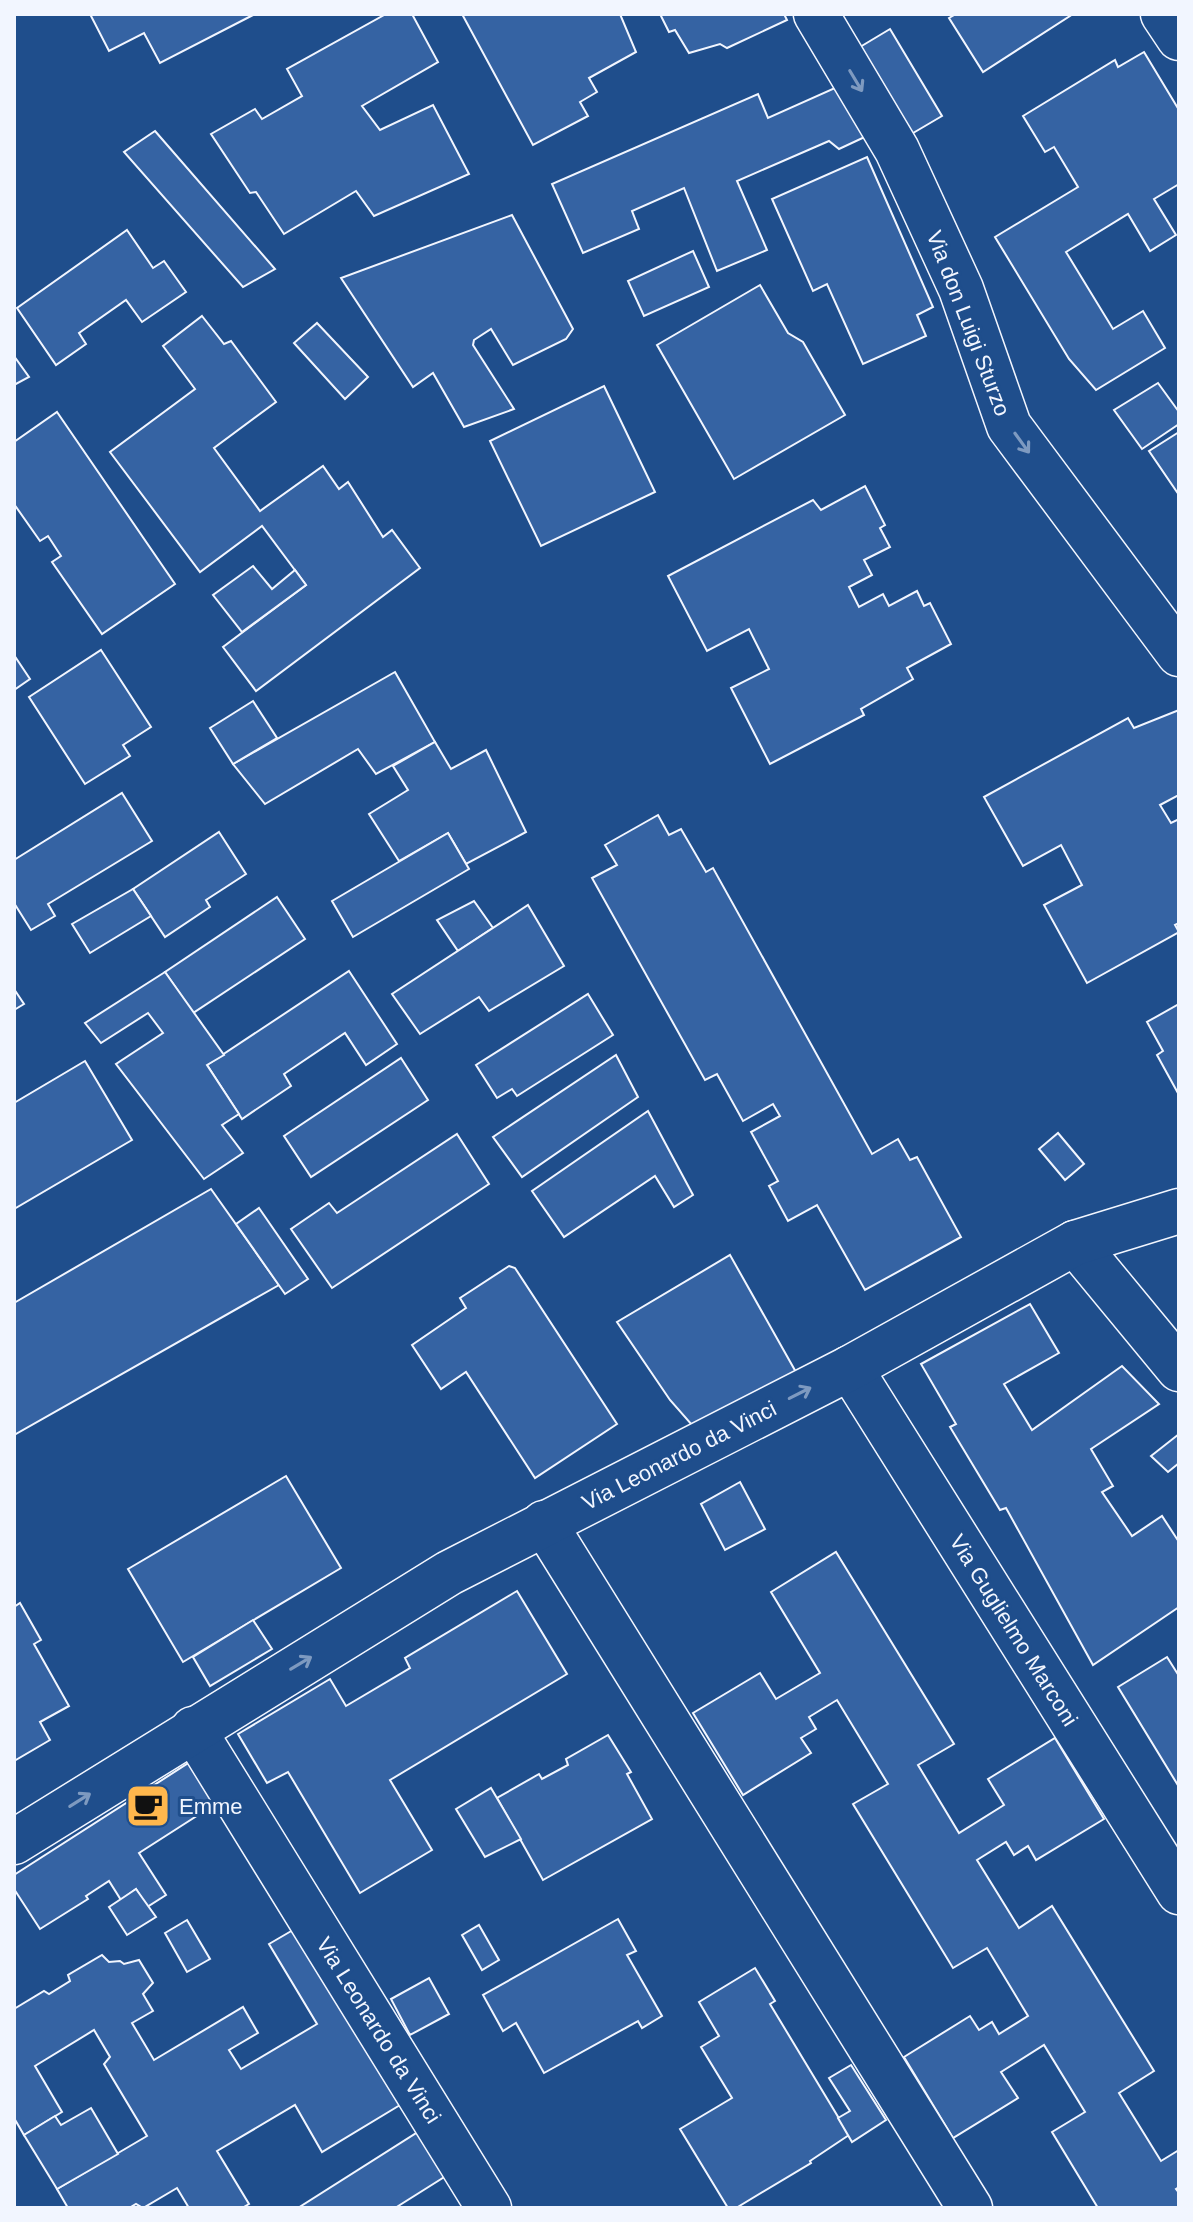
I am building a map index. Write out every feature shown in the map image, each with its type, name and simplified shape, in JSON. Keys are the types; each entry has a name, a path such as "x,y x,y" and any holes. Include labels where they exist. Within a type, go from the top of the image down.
{"street":[{"name":"Via don Luigi Sturzo","path":"816,14 897,150 961,289 1009,426 1179,654"},
{"path":"1163,14 1179,38"},
{"name":"Via Leonardo da Vinci","path":"14,1842 449,1573 850,1368 1075,1243 1179,1211"},
{"path":"1075,1243 1179,1369"},
{"name":"Via Guglielmo Marconi","path":"850,1368 1179,1892"},
{"path":"544,1523 970,2208"},
{"name":"Via Leonardo da Vinci","path":"193,1729 489,2208"}],"building":[{"path":"90,14 255,14 160,63 144,33 109,51"},
{"path":"386,14 412,14 438,62 362,106 380,130 433,105 469,174 374,216 356,191 284,234 256,192 250,193 211,134 255,109 262,119 302,96 287,69"},
{"path":"462,14 620,14 636,52 589,78 597,92 580,102 588,116 533,145"},
{"path":"660,14 784,14 787,20 727,48 720,44 689,53 675,30 669,32"},
{"path":"956,14 1073,14 983,72 949,18"},
{"path":"890,29 942,116 908,136 855,50"},
{"path":"1144,52 1179,110 1179,184 1154,199 1176,235 1150,251 1128,214 1066,252 1113,329 1143,311 1165,348 1096,390 1069,359 995,237 1078,187 1054,147 1045,152 1023,116 1115,60 1118,67"},
{"path":"846,83 869,135 839,149 829,141 737,181 767,250 717,271 684,188 632,211 639,229 583,253 552,184 758,94 768,118"},
{"path":"155,131 275,269 243,287 124,152"},
{"path":"867,157 933,307 917,315 926,336 863,364 827,284 813,291 772,199"},
{"path":"512,215 573,329 566,339 513,365 491,329 474,340 473,345 514,409 464,427 433,373 413,387 341,278"},
{"path":"127,230 153,268 164,261 186,292 142,322 126,300 79,333 86,344 56,365 17,308"},
{"path":"693,251 709,287 644,316 628,281"},
{"path":"760,285 788,333 803,342 845,415 734,479 657,345"},
{"path":"202,316 224,344 231,341 276,402 214,448 260,511 323,466 339,489 348,482 383,537 392,530 420,568 256,691 223,647 306,585 262,526 200,572 110,452 195,389 163,346"},
{"path":"317,323 368,377 345,399 294,343"},
{"path":"14,356 29,377 14,385"},
{"path":"1158,383 1179,412 1179,424 1142,449 1114,410"},
{"path":"604,386 655,492 541,546 490,441"},
{"path":"57,412 175,584 102,634 52,562 61,556 48,536 40,541 14,504 14,442"},
{"path":"1179,432 1179,495 1149,451"},
{"path":"865,486 885,525 880,528 890,547 864,560 872,575 849,587 859,607 883,594 889,606 917,591 924,606 930,603 951,644 907,668 913,679 861,709 864,715 770,764 731,688 769,669 749,629 707,651 668,576 813,500 821,510"},
{"path":"253,566 272,589 295,570 306,585 242,632 213,595"},
{"path":"101,650 151,727 123,745 130,756 85,784 29,697"},
{"path":"14,655 30,679 14,690"},
{"path":"395,672 435,742 376,774 358,749 265,804 233,764"},
{"path":"253,701 277,738 233,764 210,728"},
{"path":"1179,710 1179,795 1160,805 1171,823 1179,819 1179,923 1175,925 1179,932 1087,983 1044,905 1082,885 1061,845 1023,866 984,797 1128,718 1134,728"},
{"path":"435,742 451,769 486,750 526,832 466,864 448,833 399,861 369,814 408,790 393,766"},
{"path":"122,793 152,841 48,904 55,916 31,930 14,903 14,860"},
{"path":"658,815 669,835 681,829 706,872 713,868 872,1154 898,1139 910,1160 917,1157 961,1237 865,1290 817,1205 788,1221 769,1186 778,1181 751,1132 780,1116 773,1104 743,1121 717,1074 705,1080 592,878 617,865 605,845"},
{"path":"219,832 246,874 206,900 210,907 165,937 133,889"},
{"path":"448,833 469,869 353,937 332,901"},
{"path":"133,889 151,916 90,953 72,924"},
{"path":"277,897 305,939 193,1013 165,972"},
{"path":"474,901 493,928 458,951 437,920"},
{"path":"528,905 564,966 489,1011 479,997 420,1034 392,994"},
{"path":"349,971 397,1044 366,1065 345,1033 284,1074 291,1086 242,1119 207,1065"},
{"path":"165,972 224,1055 207,1065 239,1114 222,1125 243,1153 204,1179 116,1064 163,1033 148,1013 101,1043 85,1023"},
{"path":"14,989 24,1004 14,1010"},
{"path":"588,994 613,1035 517,1096 512,1089 497,1098 476,1065"},
{"path":"1179,1004 1179,1095 1157,1055 1163,1051 1147,1022"},
{"path":"616,1055 638,1097 522,1177 493,1137"},
{"path":"401,1058 428,1100 311,1177 284,1136"},
{"path":"85,1061 132,1140 14,1209 14,1103"},
{"path":"648,1111 693,1195 674,1207 655,1176 564,1237 532,1191"},
{"path":"1058,1133 1084,1164 1065,1180 1039,1149"},
{"path":"457,1134 489,1184 332,1288 291,1229 329,1203 337,1213"},
{"path":"211,1189 279,1285 14,1435 14,1303"},
{"path":"259,1208 308,1279 285,1294 236,1224"},
{"path":"730,1255 797,1374 699,1433 670,1400 617,1322"},
{"path":"509,1266 515,1268 617,1424 535,1478 466,1372 441,1389 412,1345 466,1308 460,1298"},
{"path":"1030,1304 1059,1353 1004,1384 1032,1430 1122,1366 1159,1404 1091,1449 1113,1486 1102,1492 1132,1536 1162,1516 1179,1542 1179,1607 1093,1665 1006,1508 1000,1510 950,1427 956,1424 921,1364"},
{"path":"1179,1434 1179,1463 1168,1472 1151,1456"},
{"path":"286,1476 341,1568 183,1662 128,1569"},
{"path":"740,1482 765,1529 725,1550 701,1504"},
{"path":"836,1552 954,1744 918,1765 959,1833 1004,1805 988,1779 1055,1738 1104,1819 1036,1860 1028,1846 1014,1855 1006,1842 977,1860 1019,1928 1052,1906 1154,2071 1119,2093 1161,2161 1179,2150 1179,2187 1176,2189 1179,2208 1098,2208 1052,2132 1085,2112 1044,2045 1001,2072 1018,2098 953,2138 904,2057 970,2016 979,2030 992,2022 999,2034 1028,2016 987,1948 953,1968 853,1804 888,1784 837,1700 809,1717 816,1729 801,1738 811,1753 743,1795 693,1713 760,1673 776,1699 820,1673 771,1592"},
{"path":"517,1591 567,1674 390,1780 432,1850 360,1893 288,1772 267,1783 238,1734 330,1679 346,1706 410,1668 405,1658"},
{"path":"20,1603 41,1640 34,1644 69,1706 40,1722 50,1740 14,1761 14,1607"},
{"path":"253,1620 272,1649 210,1686 193,1657"},
{"path":"1167,1657 1179,1676 1179,1787 1118,1687"},
{"path":"608,1735 631,1772 627,1774 652,1819 543,1880 497,1798 539,1774 542,1779 568,1765 566,1759"},
{"path":"190,1762 217,1803 139,1853 166,1895 147,1907 136,1889 121,1900 109,1881 86,1896 88,1899 40,1929 14,1889 14,1875"},
{"path":"491,1788 521,1839 485,1857 456,1809"},
{"path":"136,1889 156,1917 127,1935 109,1907"},
{"path":"618,1919 636,1951 627,1955 662,2016 642,2028 638,2021 544,2073 516,2023 503,2031 483,1995"},
{"path":"187,1920 210,1959 187,1972 165,1933"},
{"path":"305,1923 410,2099 322,2152 295,2105 217,2151 249,2204 242,2208 189,2208 177,2188 143,2208 136,2204 129,2208 68,2208 57,2189 147,2136 104,2064 110,2057 94,2030 35,2066 62,2112 24,2135 14,2118 14,2009 44,1991 49,1994 70,1981 68,1975 102,1955 109,1962 120,1961 124,1964 139,1960 153,1983 143,1994 153,2011 132,2023 154,2060 243,2007 258,2033 229,2050 241,2069 317,2024 269,1944"},
{"path":"479,1925 499,1960 482,1970 462,1935"},
{"path":"755,1968 775,2001 770,2004 849,2135 811,2163 736,2208 728,2208 680,2129 732,2098 701,2047 719,2036 699,2002"},
{"path":"429,1978 449,2014 410,2035 391,1999"},
{"path":"851,2065 886,2120 852,2142 838,2118 850,2111 829,2078"},
{"path":"91,2108 118,2154 57,2189 24,2135 55,2116 61,2125"},
{"path":"429,2125 457,2169 395,2208 298,2208"}],"place":[{"name":"Emme","path":"148,1806"}]}
